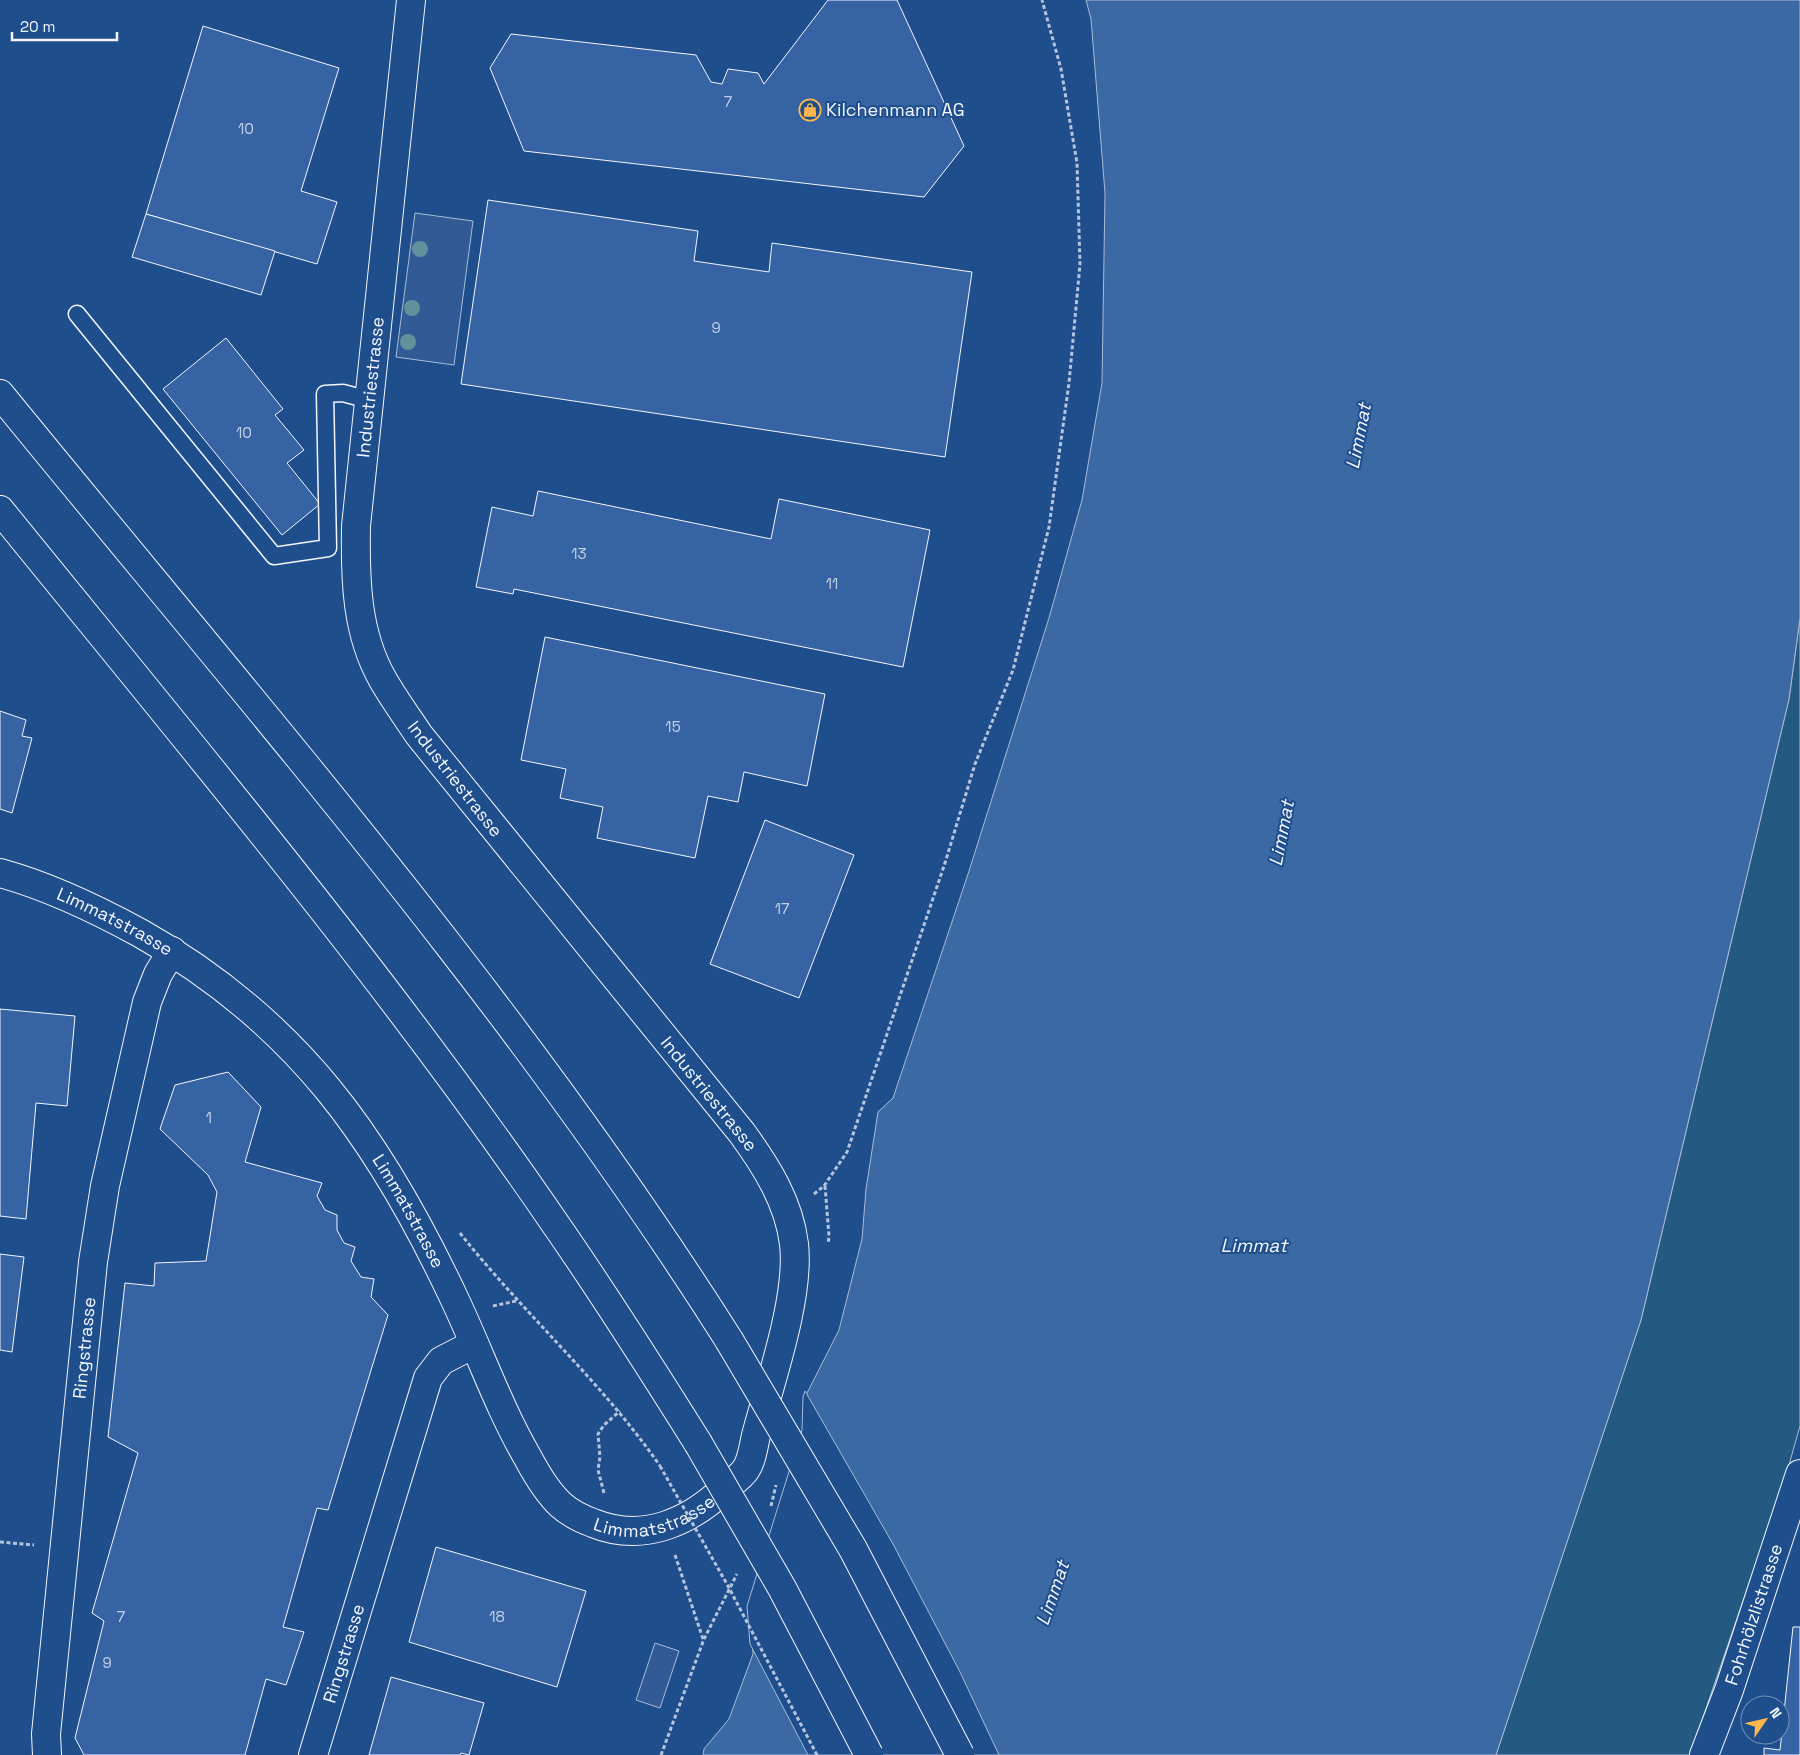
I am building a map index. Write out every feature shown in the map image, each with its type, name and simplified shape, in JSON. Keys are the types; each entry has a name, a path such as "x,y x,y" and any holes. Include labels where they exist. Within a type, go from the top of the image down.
{"main road":[{"name":"Industriestrasse","path":"410,0 356,526 355,582 364,634 382,679 418,735 742,1133 775,1183 787,1214 794,1244 794,1274 774,1369 747,1468"},
{"path":"0,394 389,868 486,993 619,1174 729,1340 853,1549 960,1755"},
{"path":"0,510 327,916 452,1080 564,1236 698,1443 782,1588 869,1755"},
{"name":"Limmatstrasse","path":"0,874 61,895 112,917 172,951 238,997 305,1060 343,1105 403,1200 436,1260 508,1420 537,1475 561,1504 574,1515 601,1526 626,1532 645,1532 665,1527 681,1521 711,1501 747,1468"},
{"name":"Ringstrasse","path":"47,1755 47,1724 93,1262 105,1186 147,1002 158,974 172,951"},
{"name":"Ringstrasse","path":"313,1755 428,1378 441,1361 474,1344"},
{"name":"Fohrhölzlistrasse","path":"1704,1755 1732,1681 1800,1474"}],"lane":[{"path":"77,314 274,556 328,548 325,394 343,393 369,400"}],"path":[{"path":"824,1186 847,1152 945,863 975,764 1013,670 1050,527 1069,383 1080,264 1077,163 1061,69 1042,0"},
{"path":"459,1231 488,1269 620,1411 660,1466 728,1586 818,1755"},
{"path":"601,1526 605,1496 598,1470 600,1457 598,1434 604,1425 620,1411"},
{"path":"661,1755 704,1639 665,1527"}],"shaded area":[{"path":"415,213 473,221 454,365 396,357"},
{"path":"1800,618 1800,1426 1785,1479 1690,1755 1496,1755 1641,1320 1789,699"},
{"path":"655,1643 679,1651 660,1708 636,1700"}],"water":[{"name":"Limmat","path":"1086,0 1800,0 1800,618 1789,699 1641,1320 1496,1755 703,1755 704,1749 729,1719 753,1654 750,1606 805,1431 805,1397 839,1330 862,1239 866,1189 878,1112 893,1098 969,871 1049,618 1082,500 1102,383 1105,193 1091,19"}],"pier":[{"path":"805,1391 893,1544 960,1672 999,1755 808,1755 750,1644 747,1606 802,1430 803,1397"}],"building":[{"path":"828,0 897,0 964,146 924,197 524,151 490,68 511,34 696,55 711,82 722,84 728,69 758,73 764,84"},
{"path":"203,26 339,68 301,191 337,202 317,264 146,214"},
{"path":"488,200 698,231 694,261 769,272 772,243 972,272 945,457 461,384"},
{"path":"146,214 275,251 261,295 132,257"},
{"path":"226,338 283,409 275,415 304,450 287,463 320,504 282,535 163,389"},
{"path":"538,491 771,539 779,499 930,530 903,667 514,589 513,594 476,587 492,507 533,516"},
{"path":"545,637 825,694 807,786 744,772 738,802 708,796 695,858 597,838 603,807 560,798 566,769 521,760"},
{"path":"0,711 26,720 22,736 32,738 12,813 0,809"},
{"path":"765,820 854,855 799,998 710,964"},
{"path":"0,1009 75,1016 67,1106 36,1103 26,1219 0,1216"},
{"path":"228,1072 261,1107 245,1162 322,1183 317,1196 325,1210 337,1215 337,1230 344,1243 355,1247 351,1261 361,1277 374,1279 371,1297 388,1315 328,1510 317,1508 283,1627 304,1632 286,1685 266,1679 245,1755 84,1755 75,1738 104,1621 92,1613 138,1453 108,1437 125,1283 154,1286 155,1263 206,1261 217,1192 208,1175 160,1129 175,1085"},
{"path":"0,1254 24,1257 12,1352 0,1350"},
{"path":"436,1547 586,1591 557,1687 409,1642"},
{"path":"1793,1627 1800,1627 1800,1755 1764,1755 1764,1748 1780,1750 1781,1745 1790,1745 1790,1695 1786,1695"},
{"path":"391,1677 484,1703 469,1755 461,1753 460,1755 369,1755"}],"place":[{"name":"Kilchenmann AG","path":"810,110"}]}
